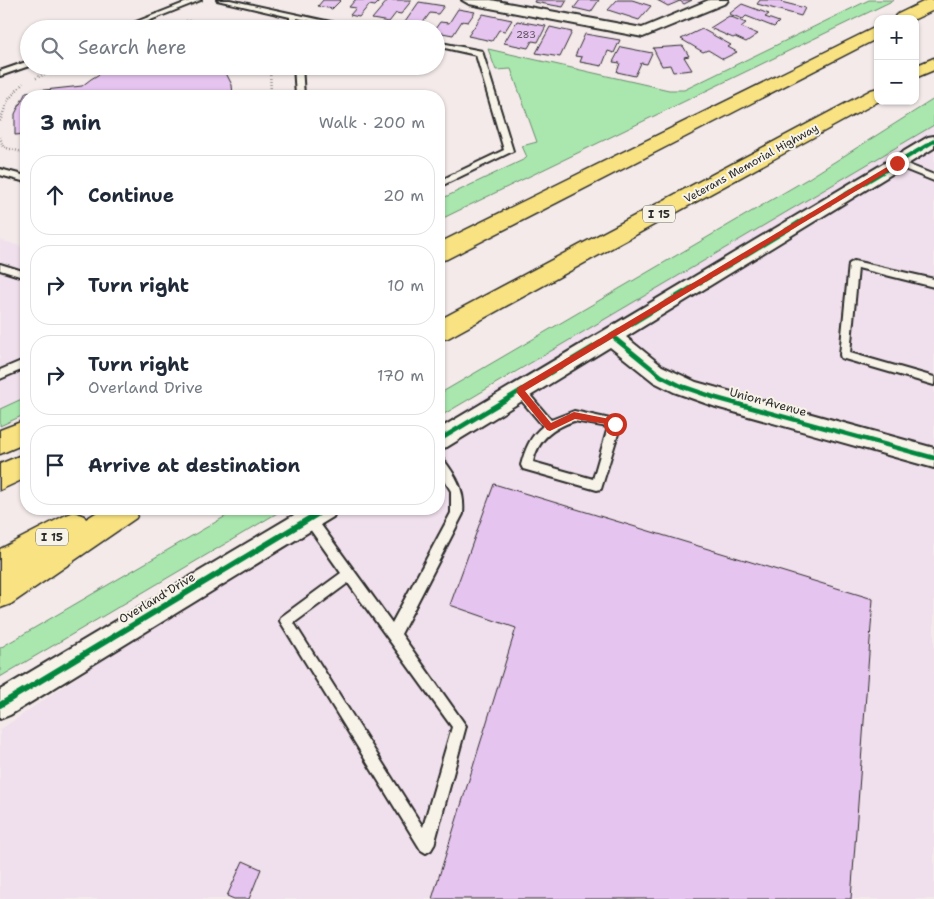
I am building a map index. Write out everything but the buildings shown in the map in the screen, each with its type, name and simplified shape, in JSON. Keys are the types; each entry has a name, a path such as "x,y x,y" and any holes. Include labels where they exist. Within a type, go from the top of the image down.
{"highway":[{"path":"910,15 934,3"},
{"path":"445,249 874,33"},
{"path":"919,71 934,63"},
{"name":"Veterans Memorial Highway","path":"445,328 874,96"},
{"path":"0,442 20,434"},
{"path":"0,478 20,468"},
{"name":"I 15","path":"0,565 94,515"},
{"path":"0,593 117,515"}],"street":[{"path":"469,0 513,4 643,33 721,0"},
{"path":"445,436 934,141"},
{"name":"Union Avenue","path":"612,336 648,367 687,388 716,398 934,458"},
{"name":"Overland Drive","path":"0,705 314,515"}],"lane":[{"path":"145,20 198,0"},
{"path":"220,0 317,20"},
{"path":"293,15 293,20"},
{"path":"445,46 479,53 509,151 445,181"},
{"path":"0,74 20,66"},
{"path":"299,75 300,90"},
{"path":"897,163 934,178"},
{"path":"0,172 20,177"},
{"path":"934,283 854,264 845,355 934,381"},
{"path":"0,267 20,273"},
{"path":"0,375 20,366"},
{"path":"520,390 550,427"},
{"path":"574,416 615,424 597,485 527,465 533,443 550,427 574,416"},
{"path":"394,635 457,514 459,496 445,471"},
{"path":"318,515 350,574 459,726 426,845 286,621 350,574"}],"path":[{"path":"33,79 43,75"},
{"path":"270,75 271,90"},
{"path":"0,122 8,100 25,82"},
{"path":"0,137 3,147 20,151"}],"shaded area":[{"path":"934,112 934,899 0,899 0,730 313,515 445,515 445,424 676,264"},
{"path":"0,240 20,246 20,400 0,409"}],"green space":[{"path":"869,0 894,0 445,217 445,197 525,159 527,157 522,146 537,142 511,69 496,70 488,49 669,90 684,90"},
{"path":"934,99 934,125 445,413 445,390 809,178"},
{"path":"20,400 20,417 0,426 0,409"},
{"path":"228,515 274,515 0,677 0,648"}],"cycle path":[{"path":"445,436 934,141"},
{"path":"612,336 654,372 688,388 716,398 934,458"},
{"path":"0,705 315,515"}],"route":[{"path":"615,424 574,416 563,419 550,427 520,390 897,163"}]}
